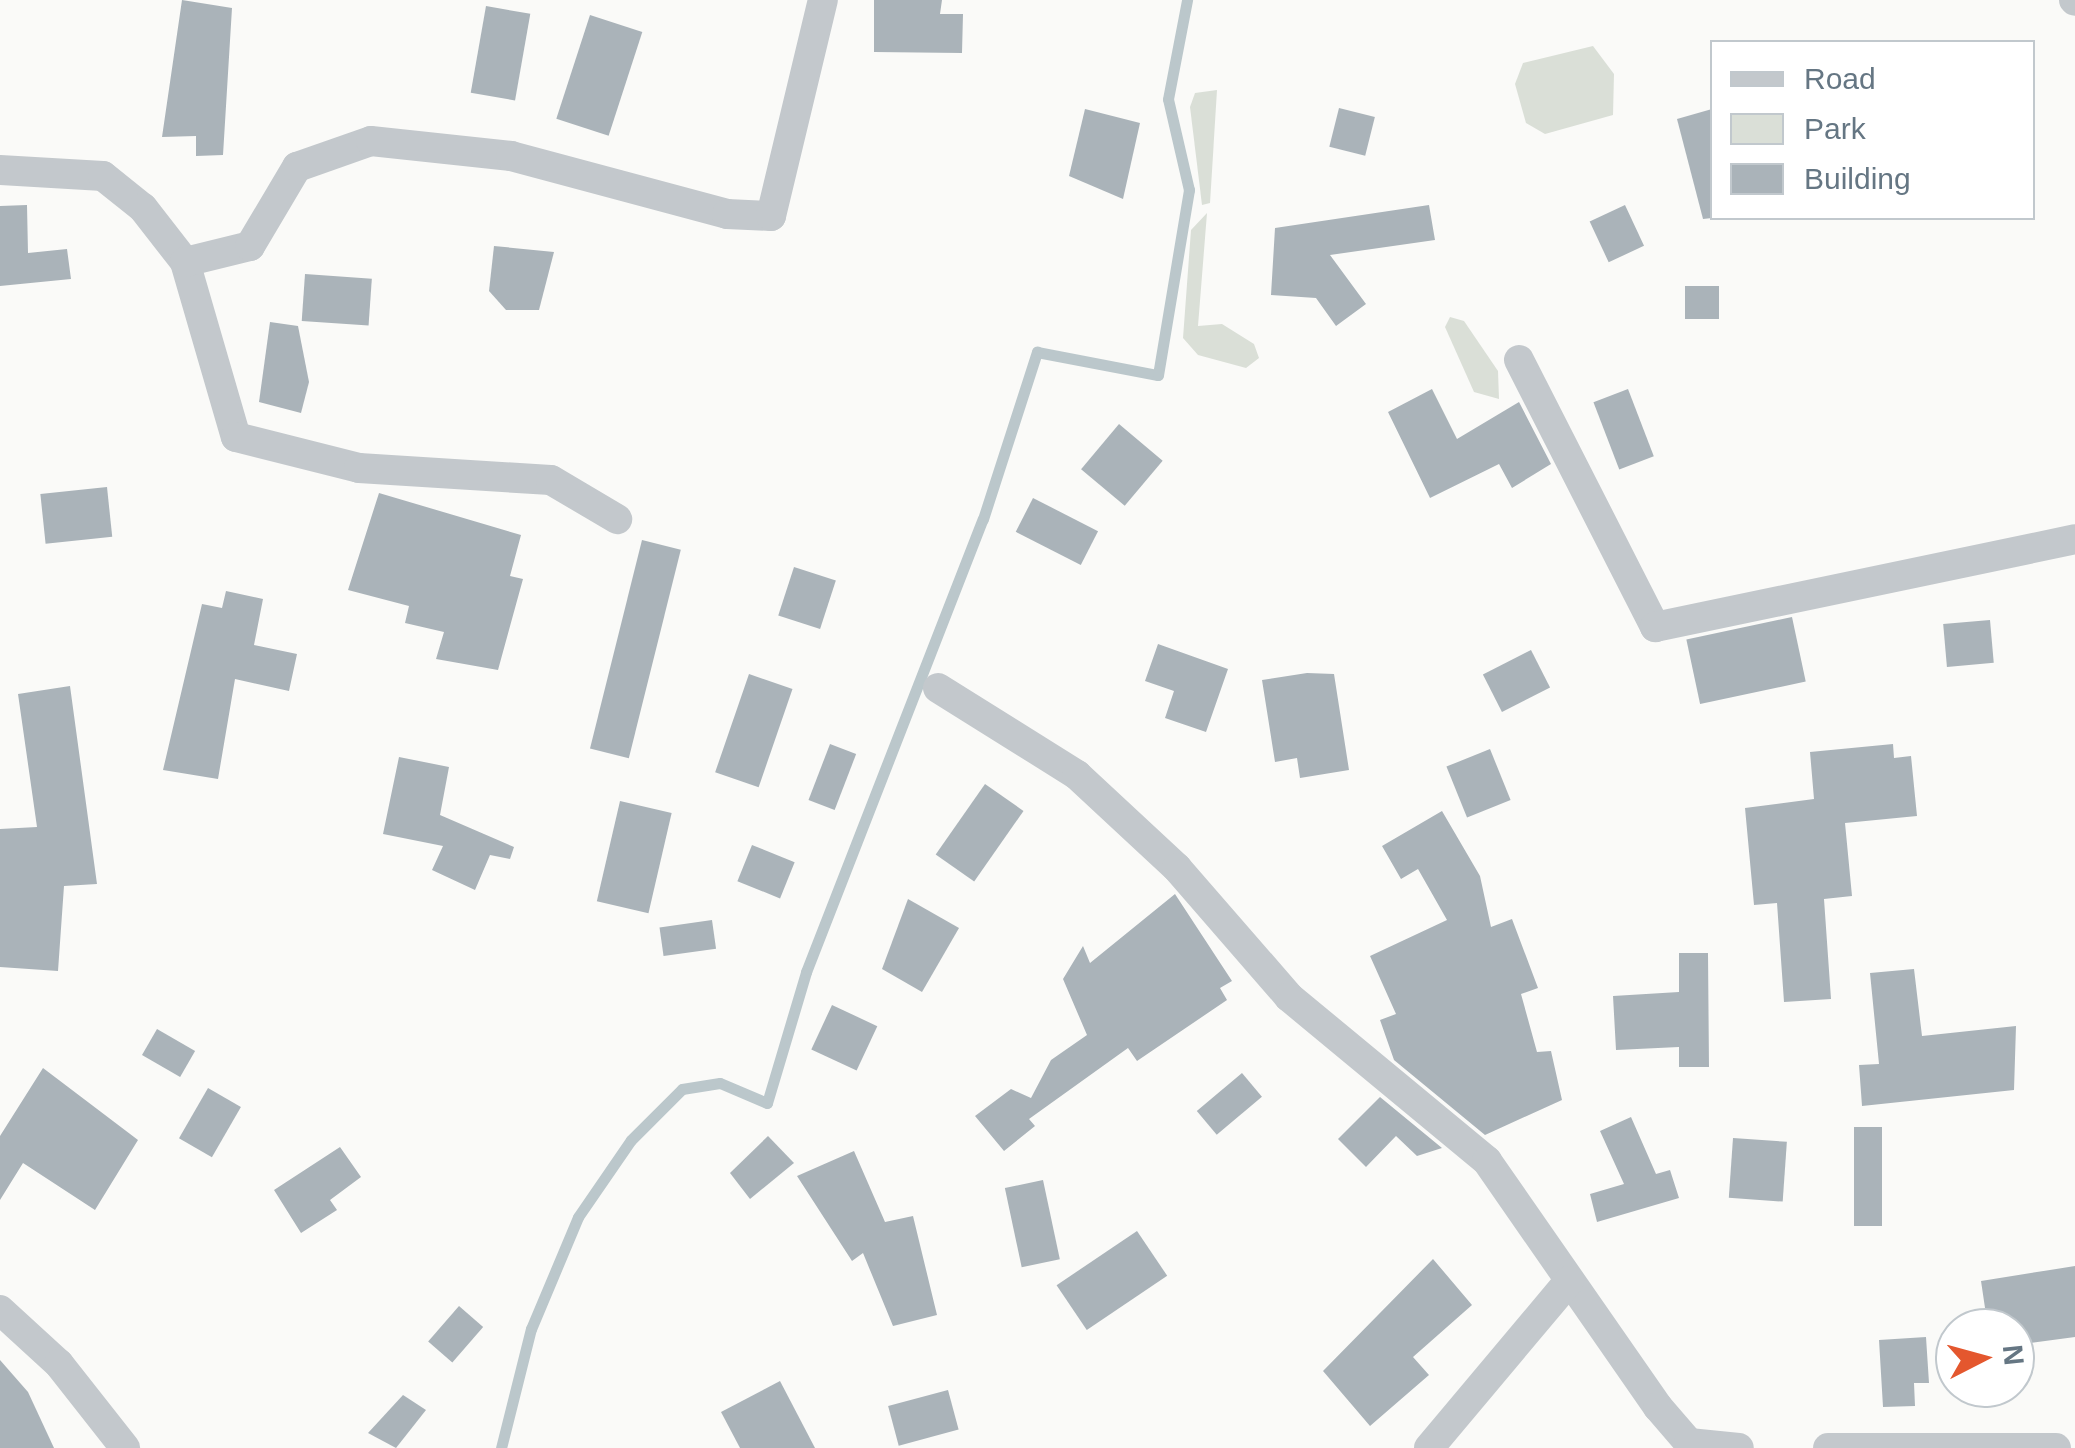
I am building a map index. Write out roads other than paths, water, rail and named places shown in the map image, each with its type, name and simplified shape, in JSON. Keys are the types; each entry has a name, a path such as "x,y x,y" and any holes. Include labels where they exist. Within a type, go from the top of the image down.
{"street":[{"path":"185,262 250,246 297,166 371,141 511,156 727,214 770,216 823,0"},
{"path":"0,170 103,176 185,262 236,437 359,468 551,480 617,519"},
{"path":"1519,360 1655,626 2075,539"},
{"path":"938,688 1077,776 1177,868 1289,996 1487,1162 1569,1282 1690,1443 1739,1448"},
{"path":"1429,1448 1569,1282"},
{"path":"0,1310 59,1364 125,1448"},
{"path":"1828,1448 2056,1448"}],"waterway":[{"path":"501,1448 531,1329 578,1217 631,1140 682,1089 720,1083 767,1103 806,972 983,519 1037,352 1158,375 1189,190 1168,99 1187,0"}]}
